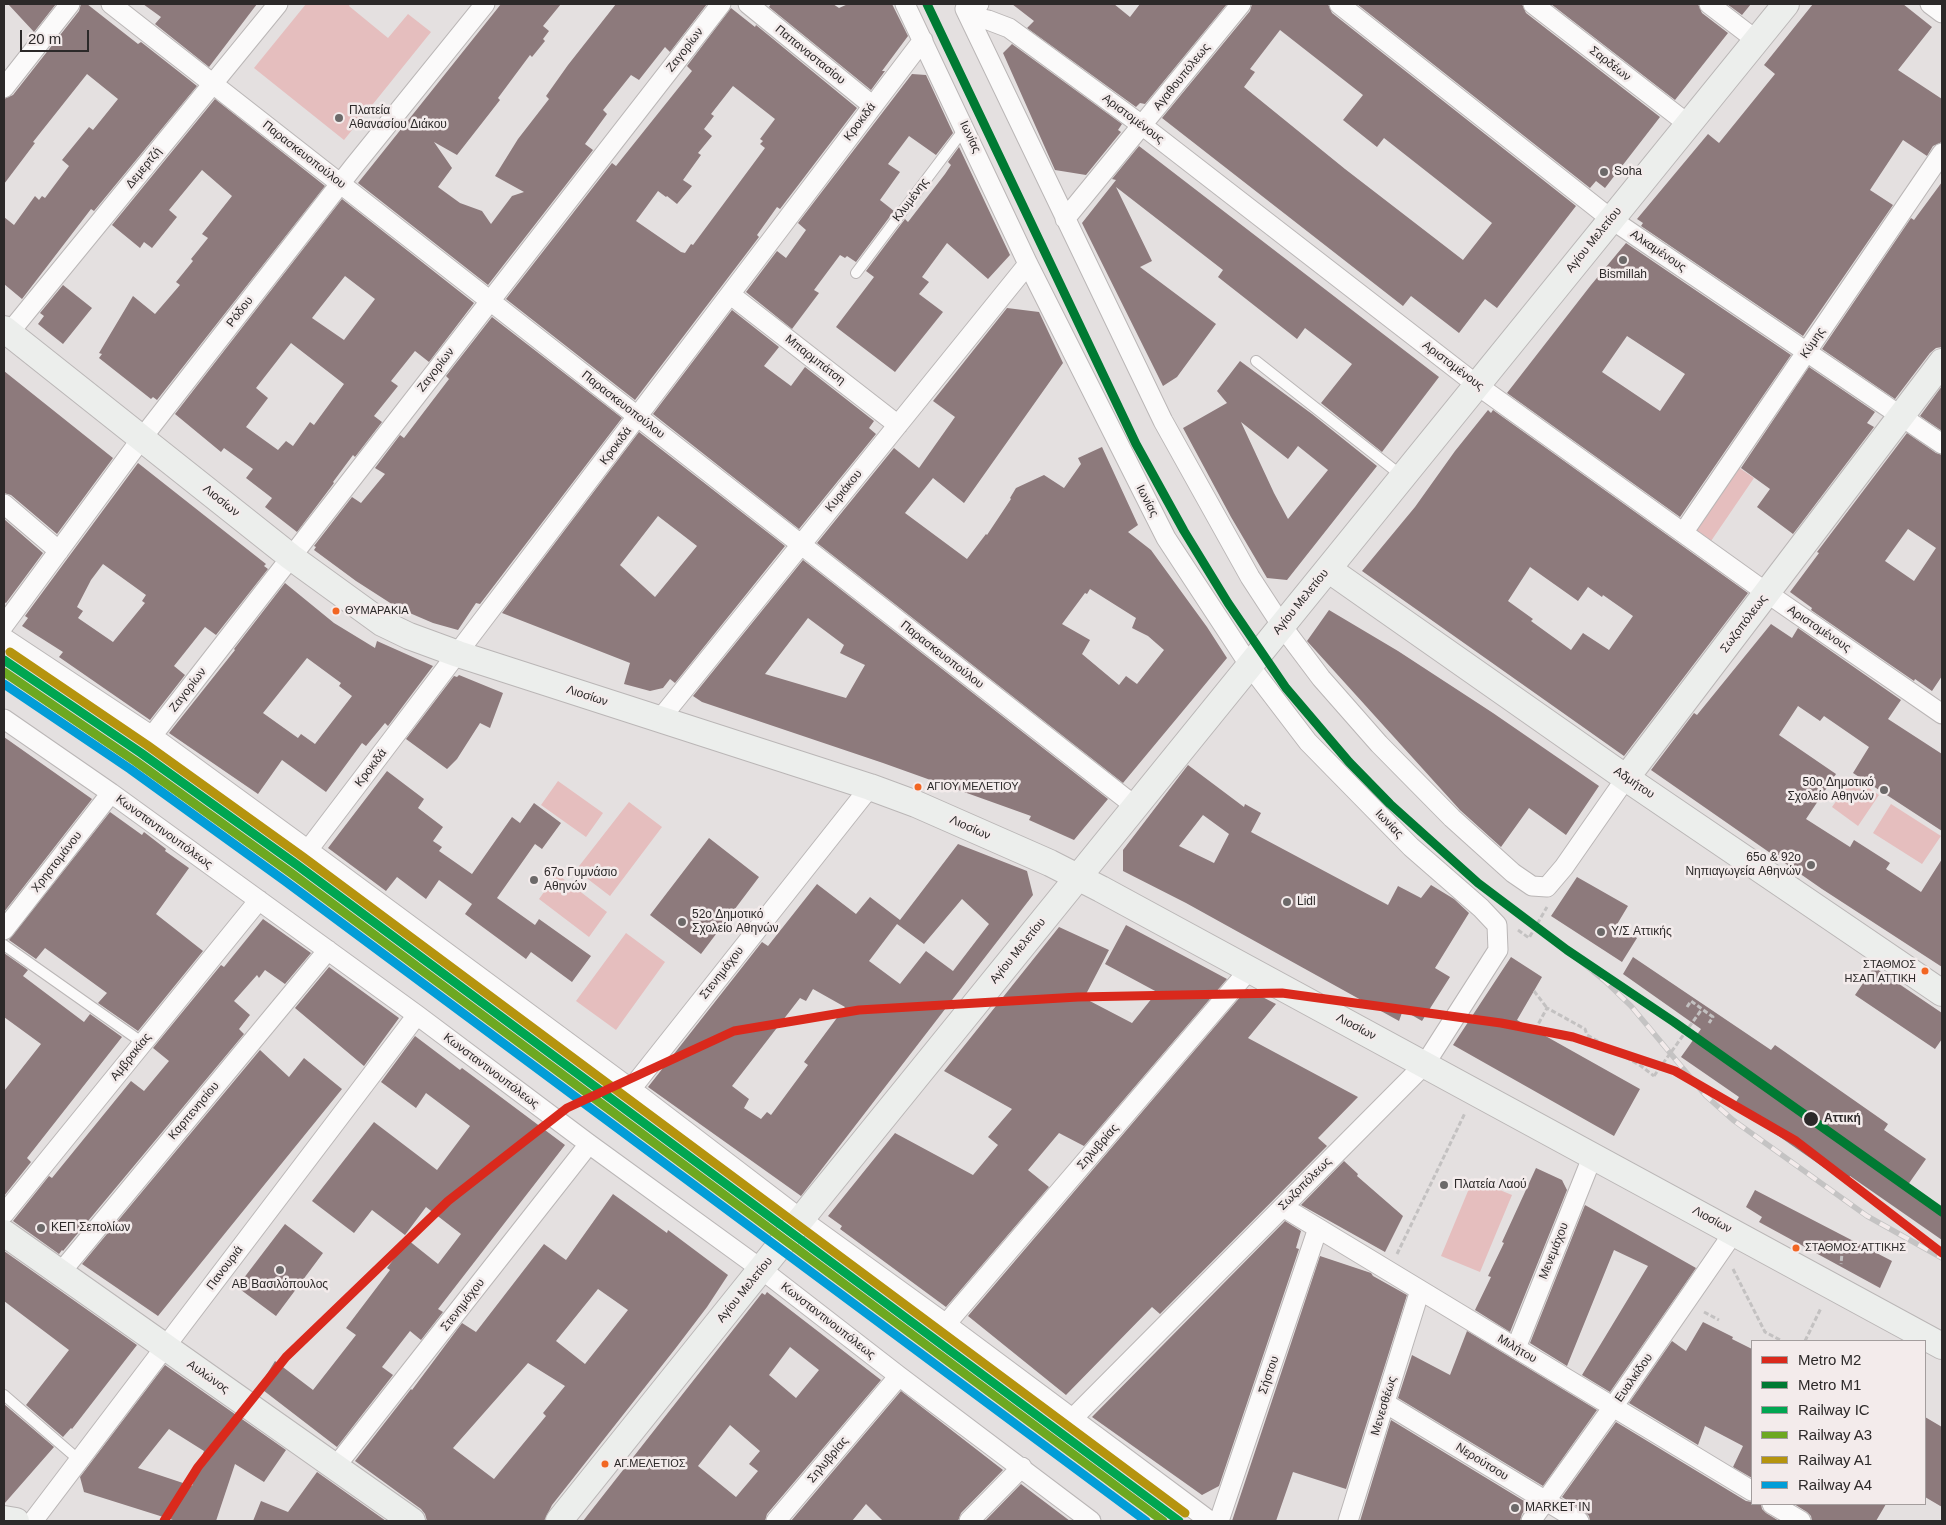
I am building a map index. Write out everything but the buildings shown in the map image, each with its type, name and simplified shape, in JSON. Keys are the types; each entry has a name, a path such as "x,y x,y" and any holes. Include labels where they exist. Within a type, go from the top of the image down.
{"main road":[{"name":"Αγίου Μελετίου","path":"559,1521 801,1219 1786,4"},
{"name":"Λιοσίων","path":"6,331 291,557 382,623 409,636 458,654 870,787 916,804 1078,877 1593,1155 1728,1240 1832,1285 1942,1346"},
{"name":"Σωζοπόλεως","path":"1626,778 1942,362"},
{"name":"Αδμήτου","path":"1328,569 1626,778 1942,993"},
{"name":"Αυλώνος","path":"4,1233 412,1521"},
{"path":"4,1519 16,1521"}],"street":[{"path":"4,88 70,4"},
{"name":"Παρασκευοπούλου","path":"111,4 1136,806"},
{"name":"Δεμερτζή","path":"6,331 278,4"},
{"name":"Ρόδου","path":"4,625 142,438 340,184 485,4"},
{"name":"Ζαγορίων","path":"152,736 720,4"},
{"name":"Παπαναστασίου","path":"748,4 872,106"},
{"name":"Ιωνίας","path":"905,4 1028,264 1166,538 1250,666 1308,742 1411,847 1481,908 1497,925"},
{"name":"Αγαθουπόλεως","path":"1065,219 1241,4"},
{"name":"Αλκαμένους","path":"1339,4 1611,220 1942,444"},
{"name":"Σαρδέων","path":"1532,4 1688,124"},
{"path":"1709,4 1756,40"},
{"path":"1930,4 1942,13"},
{"path":"971,8 1065,219 1163,421 1250,577 1282,626"},
{"name":"Αριστομένους","path":"971,8 988,20 1009,28 1143,126 1477,385 1767,594 1942,714"},
{"name":"Κροκιδά","path":"308,850 923,40"},
{"name":"Κύμης","path":"1684,534 1942,153"},
{"name":"Κυριάκου","path":"660,719 1028,264"},
{"name":"Μπαρμπάτση","path":"731,294 898,425"},
{"path":"4,504 59,551"},
{"name":"Σωζοπόλεως","path":"1282,626 1327,686 1380,744 1452,818 1513,873 1532,886 1547,887 1564,867 1626,778"},
{"path":"4,638 152,736 308,850 631,1089 801,1219 946,1324 1210,1521"},
{"name":"Κωνσταντινουπόλεως","path":"4,720 110,793 417,1015 589,1144 761,1269 1091,1521"},
{"name":"Στενημάχου","path":"631,1089 870,787"},
{"name":"Χρηστομάνου","path":"4,930 110,793"},
{"name":"Αμβρακίας","path":"4,1214 259,900"},
{"name":"Σωζοπόλεως","path":"1073,1418 1425,1064 1498,950 1497,925"},
{"name":"Καρπενησίου","path":"61,1272 328,950"},
{"name":"Σηλυβρίας","path":"946,1324 1249,970"},
{"name":"Πανουριά","path":"33,1521 417,1015"},
{"name":"Στενημάχου","path":"336,1466 589,1144"},
{"name":"Μενεμάχου","path":"1516,1348 1593,1155"},
{"name":"Μιλήτου","path":"1282,1207 1751,1491"},
{"name":"Σήστου","path":"1219,1521 1318,1228"},
{"name":"Ευαλκίδου","path":"1531,1521 1613,1407 1728,1240"},
{"name":"Μενεσθέως","path":"1348,1521 1420,1290"},
{"name":"Σηλυβρίας","path":"776,1521 899,1376"},
{"name":"Νερούτσου","path":"1386,1403 1579,1521"},
{"path":"969,1521 1022,1467"},
{"path":"1774,1505 1801,1521"}],"lane":[{"name":"Κλυμένης","path":"856,273 965,128"},
{"path":"1256,361 1403,476"},
{"path":"4,945 142,1043"},
{"path":"4,1395 79,1460"}],"path":[{"path":"1517,930 1529,938 1548,906"},
{"path":"1534,991 1547,1008 1584,1029 1587,1036 1654,1076 1702,1009"},
{"path":"1687,1007 1691,1001 1713,1017 1709,1023"},
{"path":"1534,1030 1547,1008"},
{"path":"1396,1255 1467,1108"},
{"path":"1728,1240 1765,1332 1780,1340"},
{"path":"1805,1340 1832,1285"}],"shaded area":[{"name":"Πλατεία Αθανασίου Διάκου","path":"306,4 350,4 349,6 388,38 408,14 431,32 344,140 254,68"},
{"path":"1735,465 1754,478 1709,544 1690,531"},
{"path":"1853,777 1879,795 1858,826 1832,807"},
{"path":"558,781 603,813 586,837 541,805"},
{"path":"629,802 662,827 610,896 576,870"},
{"path":"1891,804 1941,836 1922,864 1873,833"},
{"path":"557,874 607,912 589,937 539,899"},
{"path":"626,933 665,962 616,1030 576,1001"},
{"path":"1473,1179 1512,1195 1480,1272 1441,1256"}],"railway":[{"path":"1567,950 1605,981 1631,1006 1706,1096 1733,1120 1867,1216 1942,1258"}],"metro line":[{"name":"Μ1","path":"927,4 1136,444 1184,531 1228,603 1286,688 1349,762 1390,804 1478,883 1567,950 1674,1022 1942,1212"},
{"name":"Μ2","path":"164,1521 198,1467 286,1357 448,1201 567,1108 734,1031 859,1010 1078,997 1282,993 1501,1023 1573,1037 1675,1071 1796,1141 1942,1253"}],"rail line":[{"name":"A1","path":"10,652 147,745 303,857 1185,1513"},
{"name":"IC","path":"4,660 141,753 297,865 1179,1521"},
{"name":"A3","path":"4,672 135,761 291,873 1163,1521"},
{"name":"A4","path":"4,684 130,769 285,881 1146,1521"}],"place":[{"name":"Πλατεία Αθανασίου Διάκου","path":"339,118"},
{"name":"Soha","path":"1604,172"},
{"name":"Bismillah","path":"1623,260"},
{"name":"ΘΥΜΑΡΑΚΙΑ","path":"336,611"},
{"name":"ΑΓΙΟΥ ΜΕΛΕΤΙΟΥ","path":"918,787"},
{"name":"50ο Δημοτικό Σχολείο Αθηνών","path":"1884,790"},
{"name":"65ο & 92ο Νηπιαγωγεία Αθηνών","path":"1811,865"},
{"name":"67ο Γυμνάσιο Αθηνών","path":"534,880"},
{"name":"Lidl","path":"1287,902"},
{"name":"52ο Δημοτικό Σχολείο Αθηνών","path":"682,922"},
{"name":"Υ/Σ Αττικής","path":"1601,932"},
{"name":"ΣΤΑΘΜΟΣ ΗΣΑΠ ΑΤΤΙΚΗ","path":"1925,971"},
{"name":"Αττική","path":"1811,1119"},
{"name":"Πλατεία Λαού","path":"1444,1185"},
{"name":"ΚΕΠ Σεπολίων","path":"41,1228"},
{"name":"ΣΤΑΘΜΟΣ ΑΤΤΙΚΗΣ","path":"1796,1248"},
{"name":"ΑΒ Βασιλόπουλος","path":"280,1270"},
{"name":"ΑΓ.ΜΕΛΕΤΙΟΣ","path":"605,1464"},
{"name":"MARKET IN","path":"1515,1508"}]}
